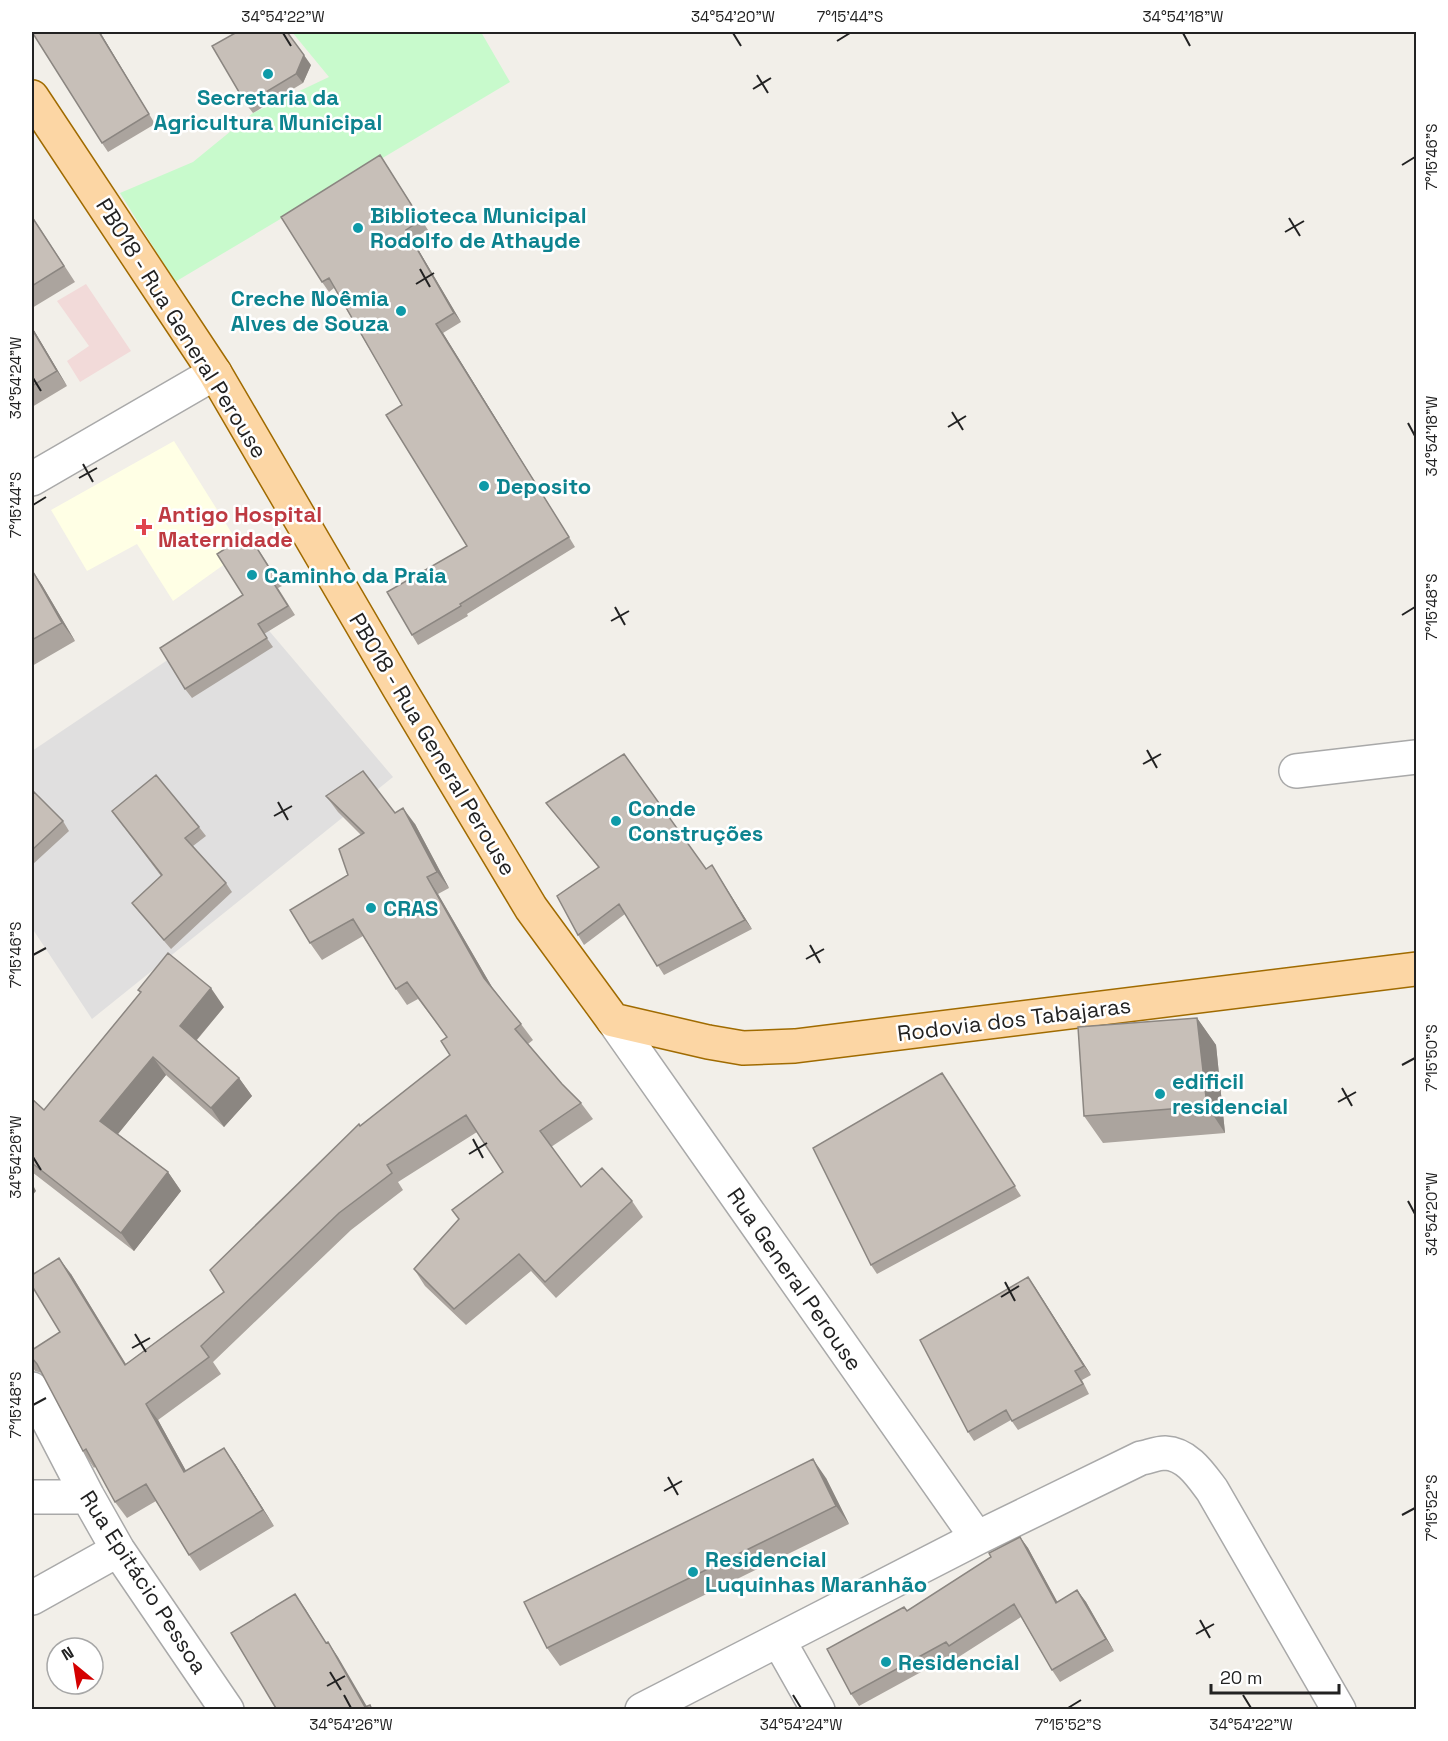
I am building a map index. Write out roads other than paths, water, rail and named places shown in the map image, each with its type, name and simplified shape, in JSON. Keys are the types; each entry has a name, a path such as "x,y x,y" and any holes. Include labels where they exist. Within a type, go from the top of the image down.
{"main road":[{"name":"PB018 - Rua General Perouse","path":"32,97 215,373 531,909 613,1020"},
{"name":"Rodovia dos Tabajaras","path":"613,1020 744,1048 795,1046 1416,969"}],"street":[{"path":"32,479 215,373"},
{"path":"1296,771 1416,757"},
{"name":"Rua General Perouse","path":"613,1020 977,1538"},
{"name":"Rua Epitácio Pessoa","path":"32,1389 118,1550 227,1710"},
{"path":"642,1710 977,1538 1141,1458 1165,1453 1184,1459 1198,1471 1212,1490 1339,1710"},
{"path":"32,1497 88,1497"},
{"path":"32,1598 118,1550"},
{"path":"779,1641 818,1710"}],"place":[{"name":"Secretaria da Agricultura Municipal","path":"268,74"},
{"name":"Biblioteca Municipal Rodolfo de Athayde","path":"358,228"},
{"name":"Creche Noêmia Alves de Souza","path":"401,311"},
{"name":"Deposito","path":"484,486"},
{"name":"Antigo Hospital Maternidade","path":"144,527"},
{"name":"Caminho da Praia","path":"252,575"},
{"name":"Conde Construções","path":"616,821"},
{"name":"CRAS","path":"371,908"},
{"name":"edificil residencial","path":"1160,1094"},
{"name":"Residencial Luquinhas Maranhão","path":"693,1572"},
{"name":"Residencial","path":"886,1662"}]}
